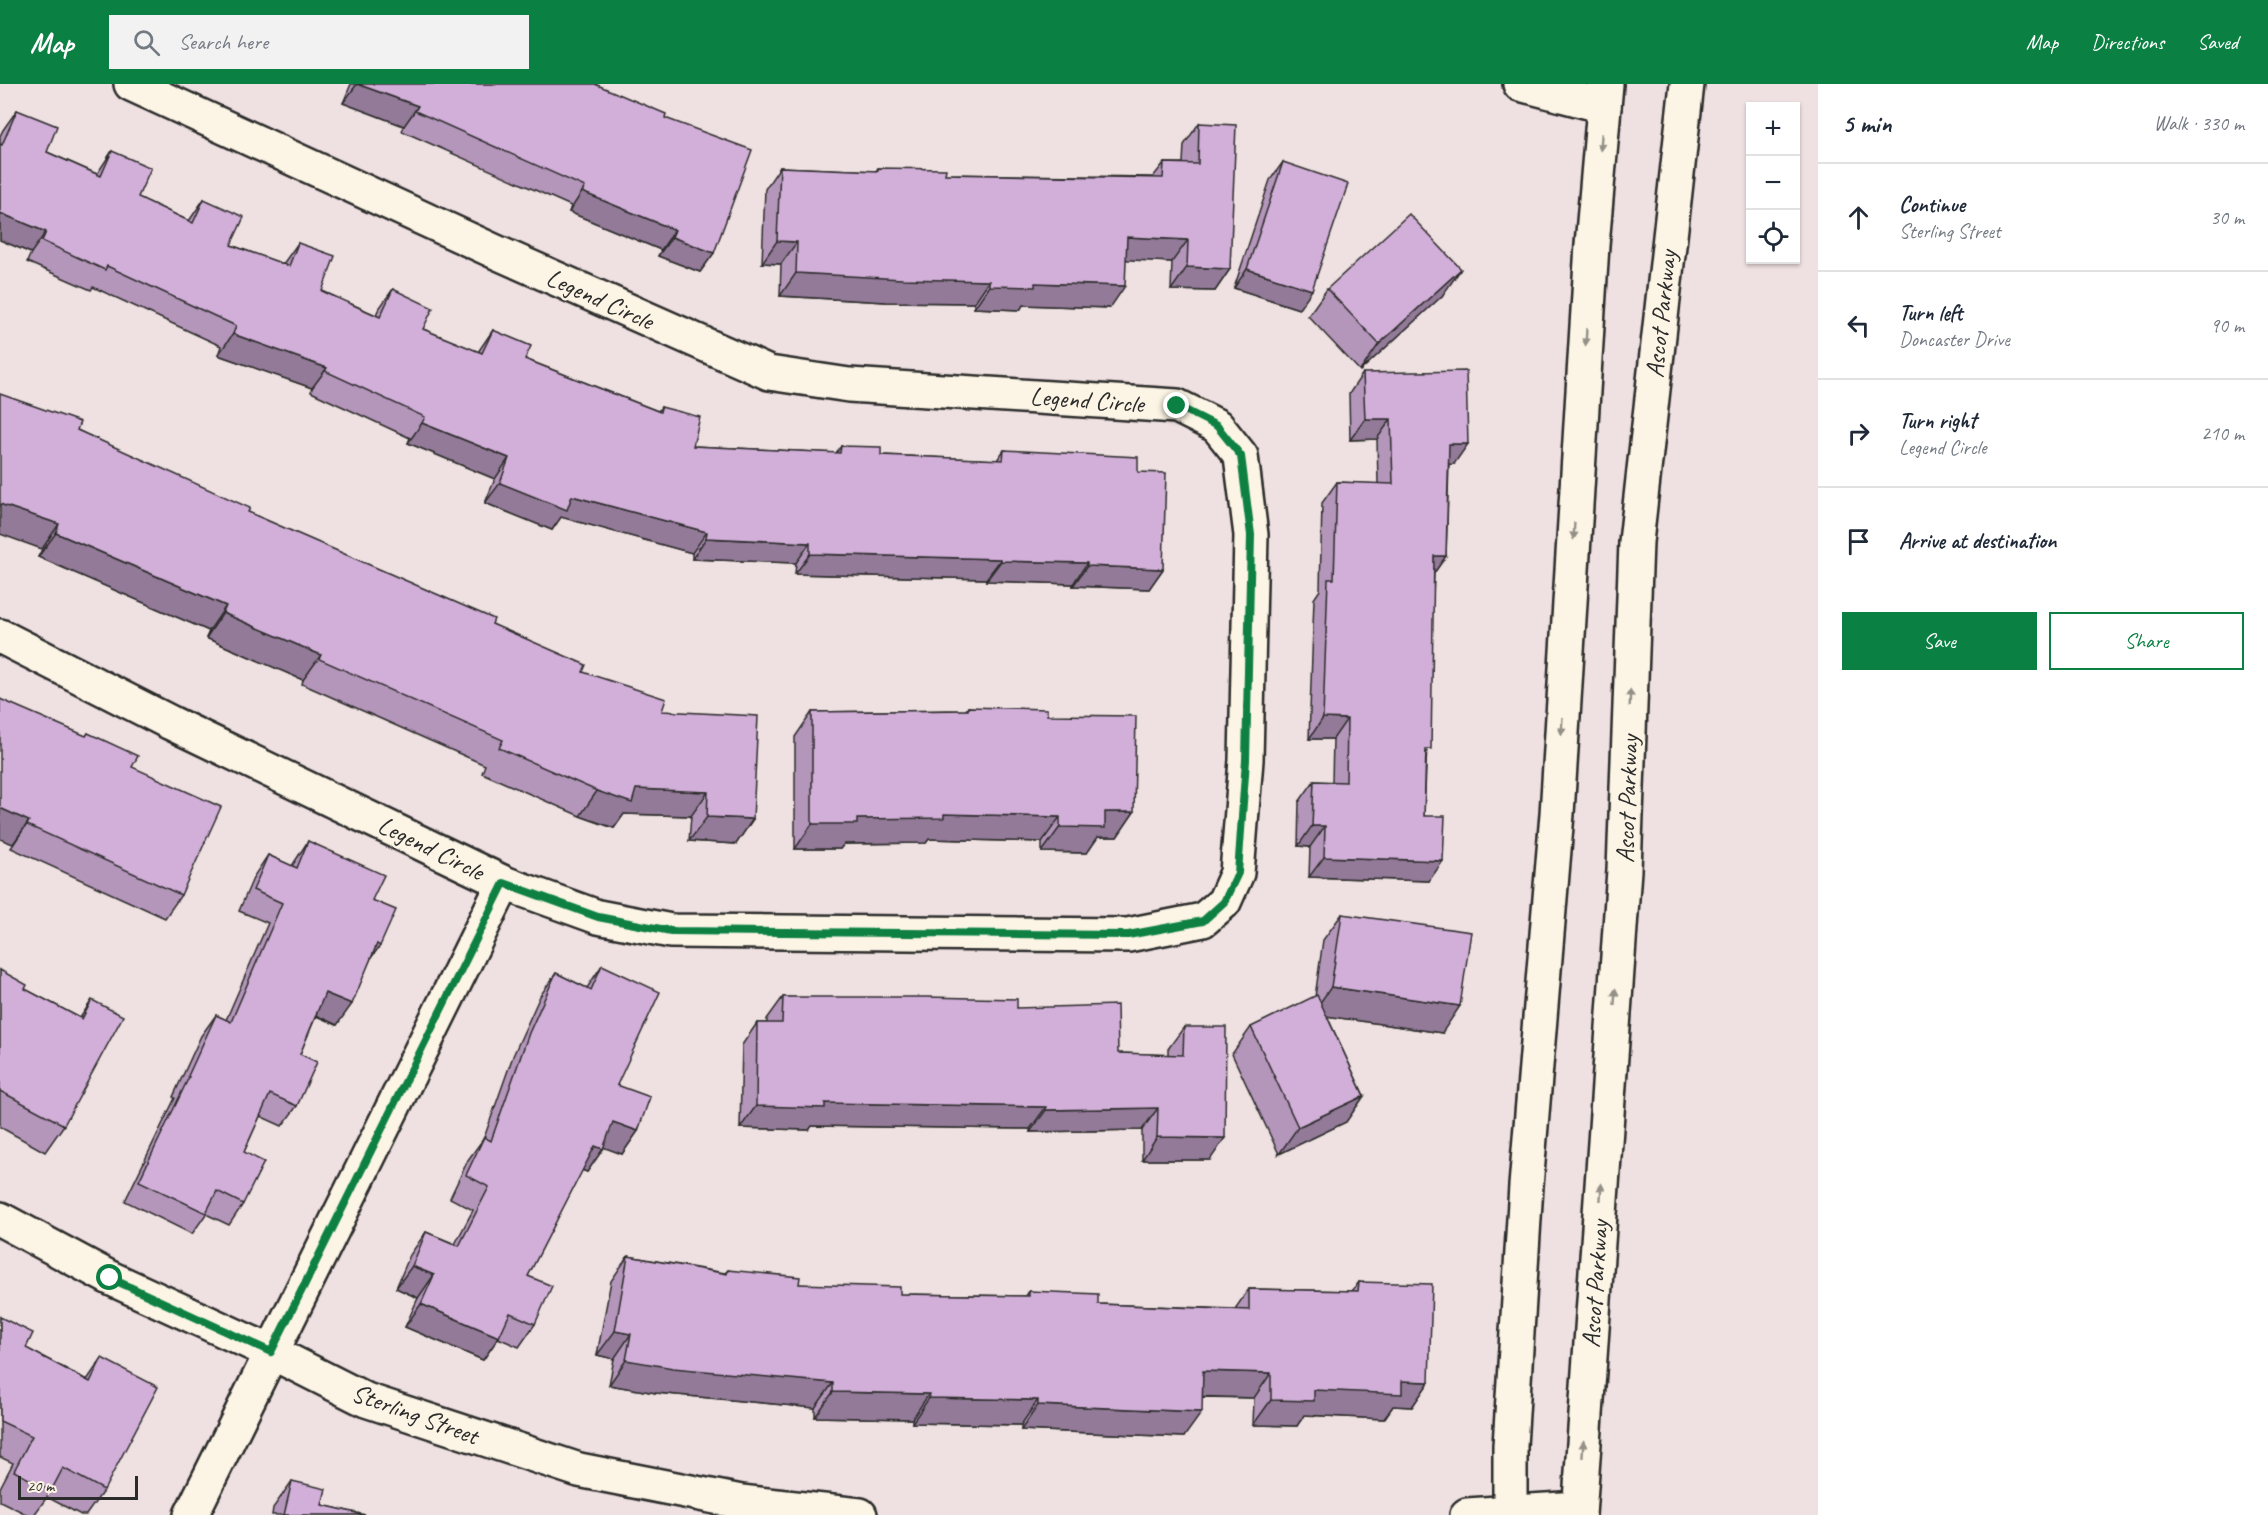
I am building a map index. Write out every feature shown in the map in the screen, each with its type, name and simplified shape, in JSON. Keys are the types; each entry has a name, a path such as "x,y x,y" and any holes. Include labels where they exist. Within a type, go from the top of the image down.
{"street":[{"name":"Legend Circle","path":"0,636 171,723 504,883 598,917 671,931 1128,935 1203,921 1224,902 1238,873 1246,760 1251,535 1241,456 1217,426 1177,406 849,385 768,373 496,252 131,84"},
{"path":"1510,1514 1510,1446 1526,1186 1557,814 1592,245 1605,95 1520,84"},
{"name":"Ascot Parkway","path":"1579,1511 1624,870 1636,542 1687,84"},
{"path":"191,1515 504,883"},
{"name":"Sterling Street","path":"0,1219 110,1278 271,1352 366,1400 579,1470 741,1502 860,1515"},
{"path":"1467,1515 1579,1511"}],"building":[{"path":"357,84 595,84 666,114 665,118 752,150 714,253 672,237 675,230 582,192 585,187 415,111 418,106"},
{"path":"17,110 57,126 47,152 101,176 112,151 151,168 138,197 193,223 204,199 244,217 231,245 289,266 298,243 335,256 322,291 380,317 393,289 433,308 423,329 482,353 493,330 531,346 525,359 660,412 661,407 700,417 693,446 840,453 841,446 881,447 881,455 1003,460 1004,450 1138,457 1138,472 1166,473 1163,569 1087,566 1087,563 1001,561 1001,559 810,554 810,543 706,538 707,532 572,496 567,510 500,483 509,458 422,423 425,417 325,371 327,368 233,334 236,326 107,266 105,270 42,241 46,232 0,213 0,144 2,145"},
{"path":"1199,123 1236,125 1230,269 1187,267 1188,240 1127,237 1125,286 1035,283 1035,287 989,286 989,281 796,273 797,242 777,241 780,167 878,171 878,168 946,169 945,174 1163,178 1164,163 1198,164"},
{"path":"1283,162 1348,184 1312,290 1247,269"},
{"path":"1409,214 1461,269 1379,344 1327,289"},
{"path":"1466,371 1468,444 1449,444 1446,556 1434,556 1431,749 1426,749 1424,816 1445,816 1443,861 1324,857 1325,826 1312,826 1314,781 1346,782 1347,719 1323,718 1328,579 1334,579 1337,482 1393,484 1391,419 1365,419 1363,373"},
{"path":"0,394 80,422 77,430 250,508 248,512 494,619 492,624 586,665 583,672 666,699 662,711 758,716 753,819 707,817 708,792 636,789 632,803 597,791 499,748 503,740 319,659 321,655 223,613 226,606 56,533 59,524 0,504"},
{"path":"0,699 86,736 88,733 138,756 132,767 221,807 181,895 27,825 29,821 0,808"},
{"path":"968,707 1047,709 1047,715 1136,716 1134,812 1105,812 1105,828 1060,827 1060,817 944,814 944,818 857,819 857,824 812,824 812,712 968,710"},
{"path":"308,841 384,875 372,900 396,910 380,946 377,944 352,1004 325,993 300,1054 317,1062 297,1106 270,1094 244,1152 264,1162 243,1204 217,1191 206,1213 139,1181 216,1015 231,1022 282,903 253,890 268,855 297,868"},
{"path":"1342,914 1471,932 1460,1006 1331,987"},
{"path":"602,965 660,992 617,1085 650,1097 638,1131 613,1122 603,1149 595,1146 528,1276 552,1286 535,1324 510,1313 499,1337 421,1304 434,1275 412,1266 426,1232 459,1246 489,1187 466,1175 484,1137 491,1141 529,1033 556,973 591,990"},
{"path":"0,970 27,985 25,989 82,1019 92,1000 123,1016 64,1125 0,1091"},
{"path":"1317,995 1364,1096 1298,1127 1251,1027"},
{"path":"783,997 1017,999 1017,1008 1117,1005 1118,1053 1183,1055 1184,1027 1226,1027 1225,1138 1157,1137 1158,1108 1046,1110 1046,1107 825,1103 825,1108 756,1106 757,1023 782,1023"},
{"path":"628,1256 727,1274 728,1270 800,1277 799,1284 900,1287 900,1294 1029,1296 1029,1291 1098,1294 1098,1304 1249,1310 1249,1289 1358,1291 1359,1282 1432,1284 1429,1382 1402,1381 1402,1394 1314,1390 1314,1401 1271,1400 1271,1373 1203,1371 1202,1412 1038,1405 1038,1400 929,1398 929,1394 833,1392 833,1383 673,1368 626,1360 631,1334 615,1331"},
{"path":"0,1317 33,1333 26,1348 90,1382 102,1358 158,1387 104,1490 63,1468 51,1491 14,1471 32,1436 0,1421"},
{"path":"292,1481 326,1489 322,1505 365,1515 284,1515"}],"route":[{"path":"110,1278 271,1352 504,883 598,917 671,931 1128,935 1203,921 1224,902 1238,873 1246,760 1251,535 1241,456 1217,426 1177,406"}]}
